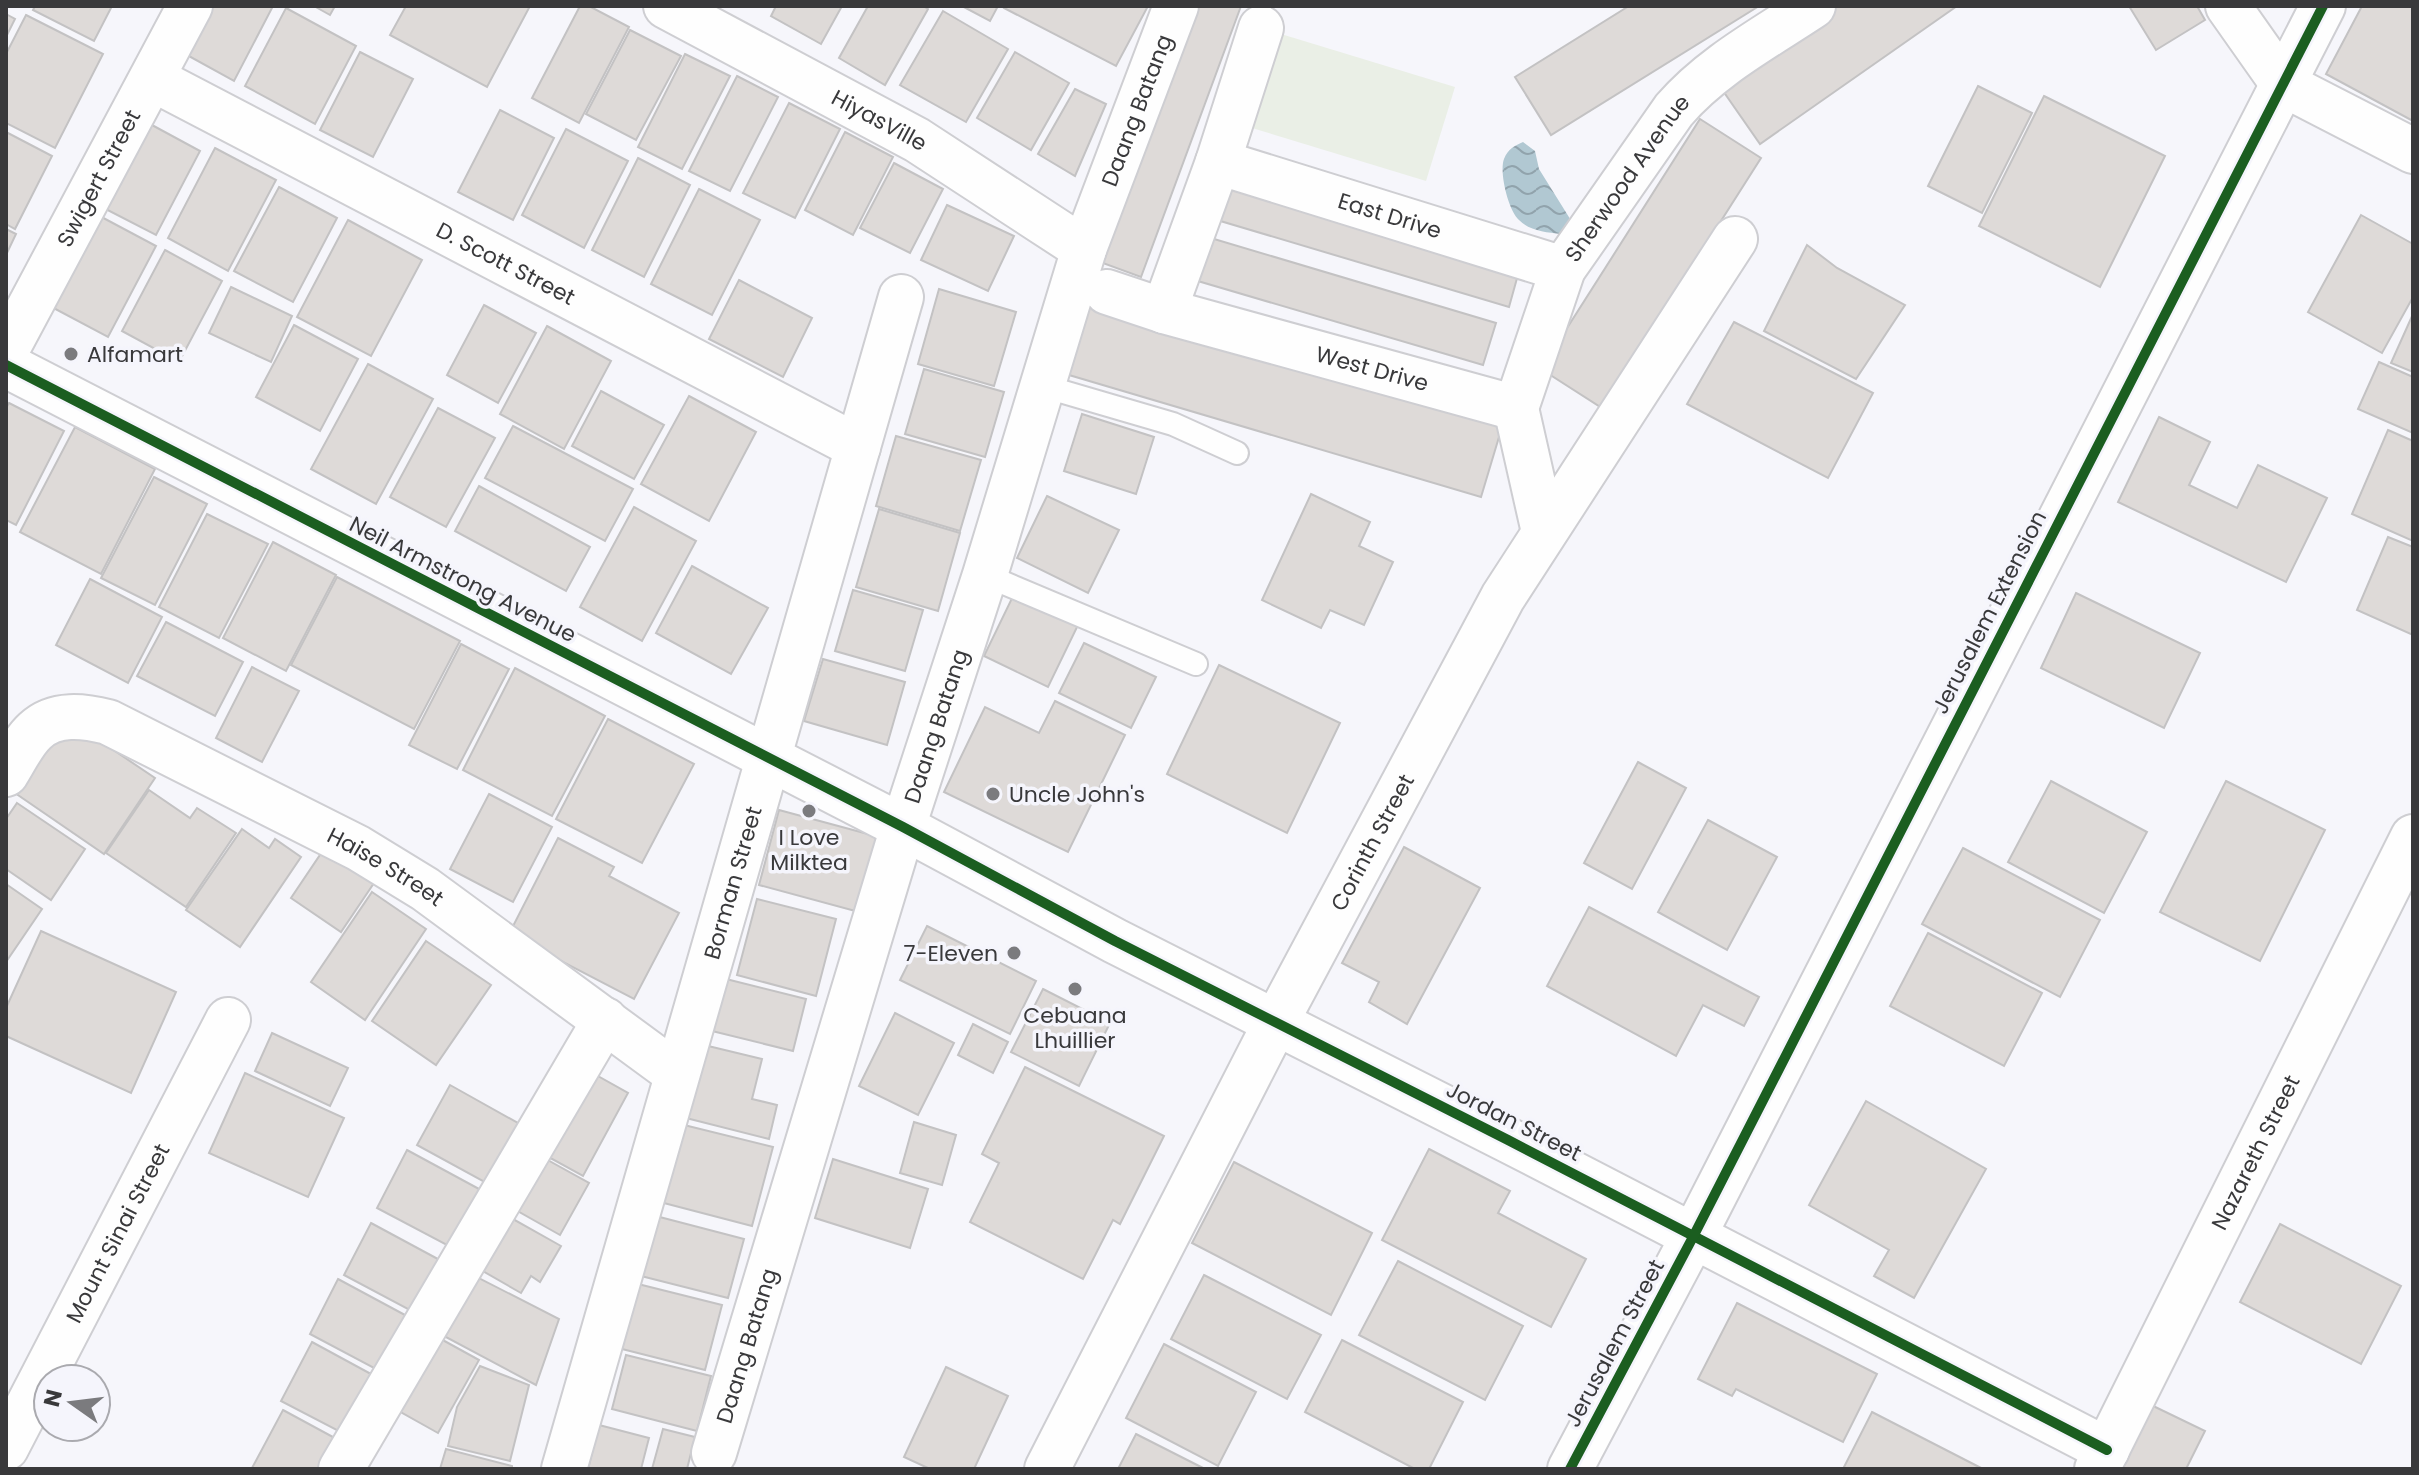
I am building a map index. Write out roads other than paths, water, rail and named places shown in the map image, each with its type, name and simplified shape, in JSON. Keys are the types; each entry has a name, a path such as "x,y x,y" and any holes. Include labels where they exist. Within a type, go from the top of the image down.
{"street":[{"name":"Swigert Street","path":"6,351 190,6"},
{"name":"HiyasVille","path":"666,6 917,140 1084,249"},
{"name":"Daang Batang","path":"714,1453 903,827 985,575 1084,249 1176,6"},
{"name":"Sherwood Avenue","path":"1516,408 1563,269 1674,110 1710,74 1813,6"},
{"path":"2228,6 2283,84 2413,151"},
{"name":"Jerusalem Extension","path":"1693,1237 2323,6"},
{"path":"1164,311 1218,162 1261,28"},
{"name":"D. Scott Street","path":"153,79 858,447"},
{"name":"East Drive","path":"1218,162 1563,269"},
{"name":"Corinth Street","path":"1047,1469 1276,1022 1503,597 1735,239"},
{"name":"West Drive","path":"1107,292 1164,311 1516,408"},
{"name":"Borman Street","path":"564,1469 901,297"},
{"name":"Neil Armstrong Avenue","path":"6,365 903,827"},
{"path":"1516,408 1544,532"},
{"name":"Haise Street","path":"6,774 35,731 50,722 65,717 86,716 108,722 358,848 425,889 677,1074"},
{"name":"Jordan Street","path":"903,827 1115,941 1693,1237 2102,1460"},
{"name":"Nazareth Street","path":"2102,1460 2413,837"},
{"name":"Mount Sinai Street","path":"6,1448 228,1020"},
{"path":"341,1469 605,1020"},
{"name":"Jerusalem Street","path":"1570,1469 1693,1237"}],"lane":[{"path":"1043,386 1173,424 1237,453"},
{"path":"985,575 1196,664"}],"water":[{"path":"1523,142 1535,151 1539,169 1572,222 1561,234 1528,227 1511,208 1504,181 1504,159 1509,150"}],"place":[{"name":"Alfamart","path":"71,354"},
{"name":"Uncle John's","path":"993,794"},
{"name":"I Love Milktea","path":"809,811"},
{"name":"7-Eleven","path":"1014,953"},
{"name":"Cebuana Lhuillier","path":"1075,989"}]}
